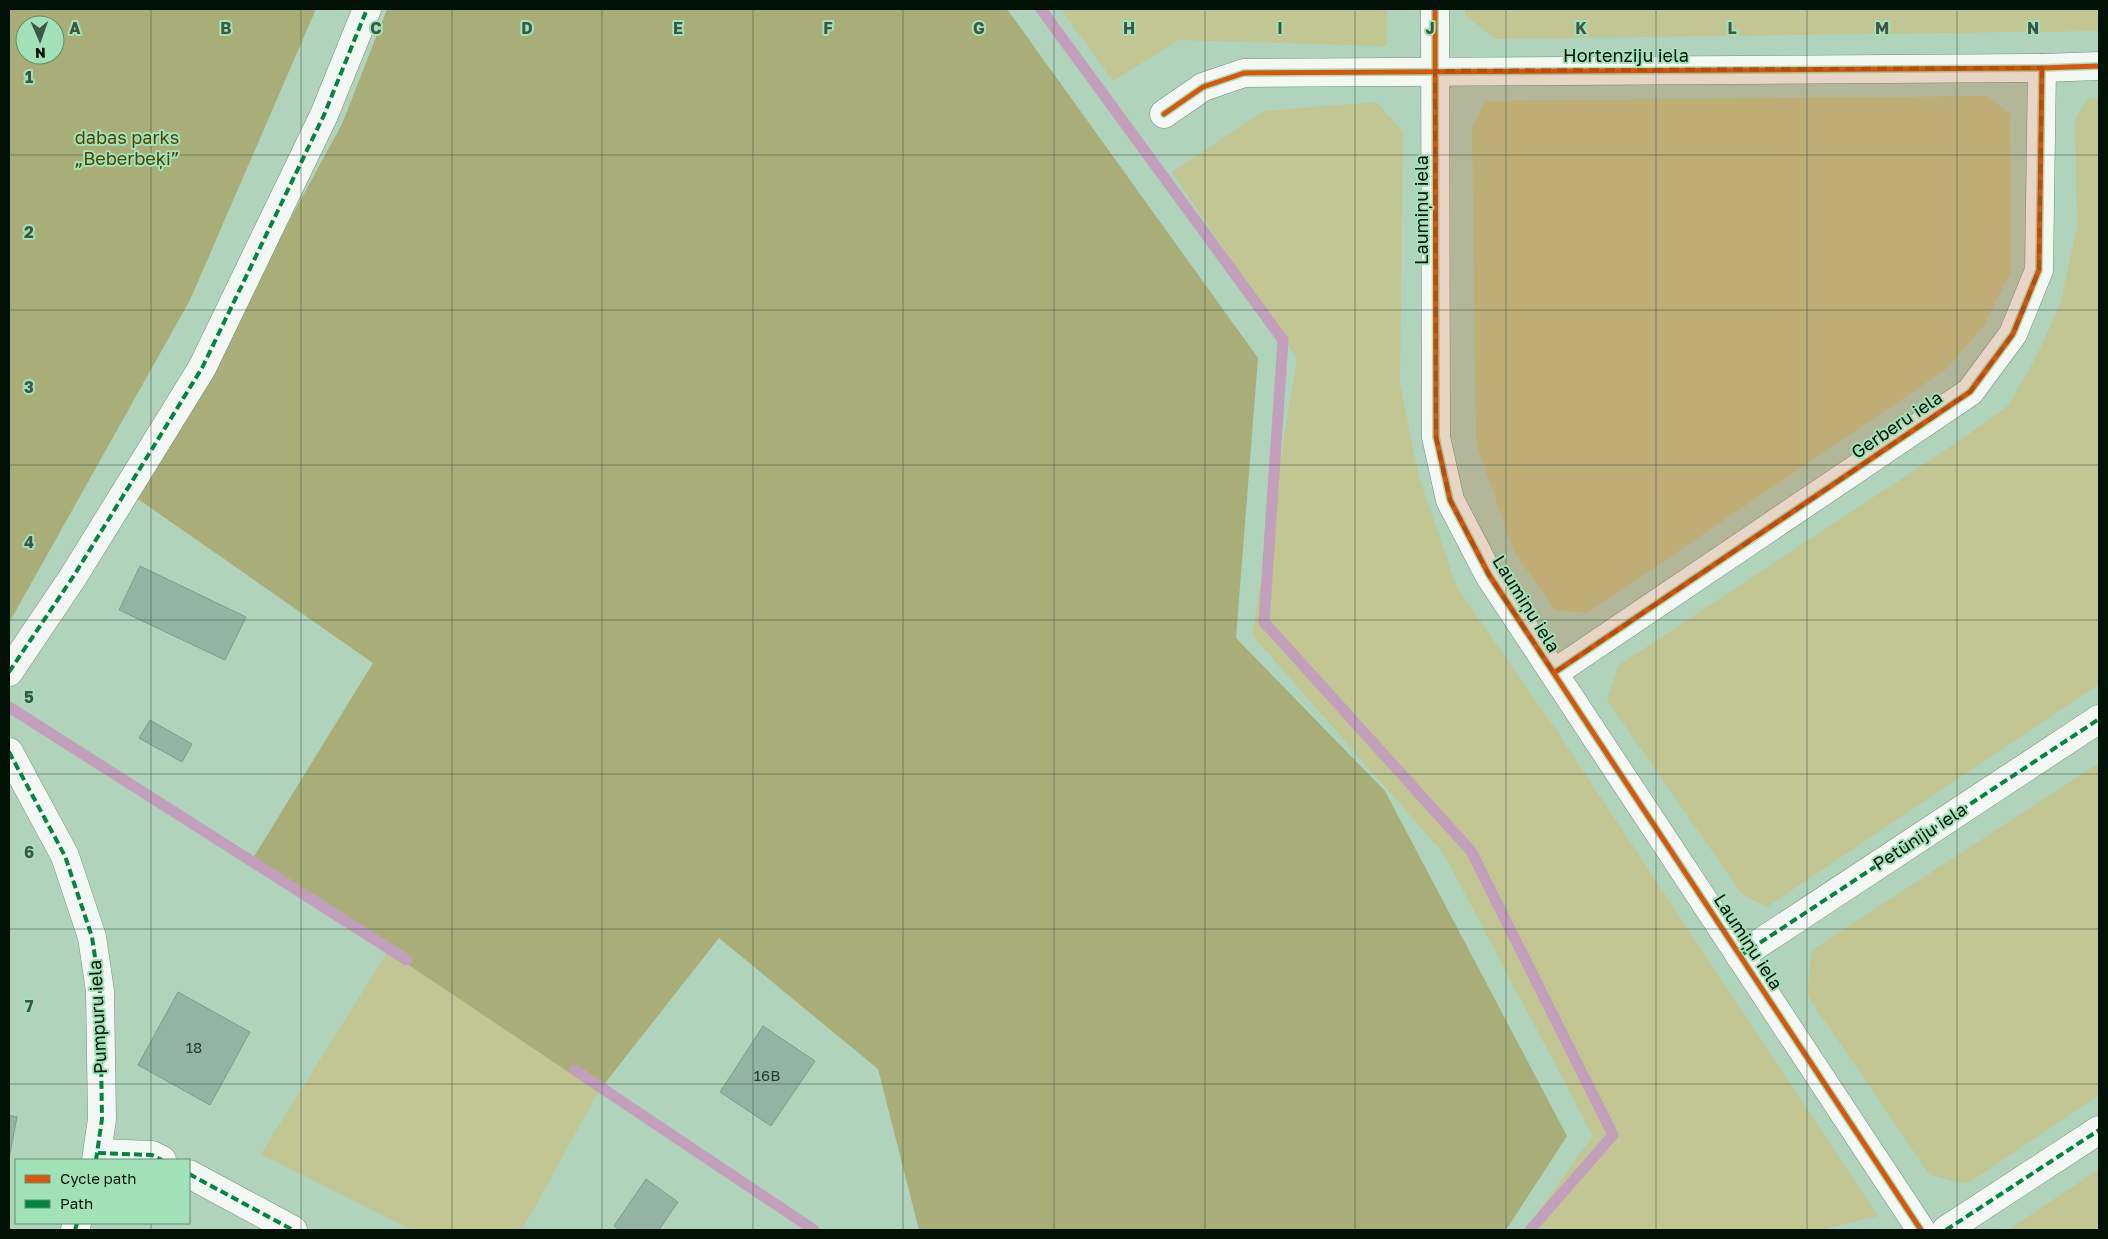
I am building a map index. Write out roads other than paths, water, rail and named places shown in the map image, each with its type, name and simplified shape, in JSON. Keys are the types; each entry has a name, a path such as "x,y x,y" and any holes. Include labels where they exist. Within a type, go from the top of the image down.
{"street":[{"path":"9,672 73,577 202,368 324,115 367,9"},
{"name":"Laumiņu iela","path":"1435,9 1436,437 1450,500 1489,575 1921,1230"},
{"name":"Hortenziju iela","path":"1164,114 1203,87 1244,74 2099,66"},
{"name":"Gerberu iela","path":"1554,673 1970,392 2013,334 2039,270 2042,68"},
{"name":"Petūniju iela","path":"1740,956 2099,719"},
{"name":"Pumpuru iela","path":"14,761 65,856 92,937 100,991 102,1119 97,1157"},
{"path":"1946,1230 2099,1130"},
{"path":"97,1157 152,1155 160,1159"},
{"path":"190,1175 293,1230"}],"waterway":[{"path":"1041,9 1283,340 1264,622 1471,851 1613,1135 1530,1230"},
{"path":"9,707 407,960"},
{"path":"575,1070 814,1230"}],"park label":[{"name":"dabas parks „Beberbeķi”","path":"127,148"}]}
